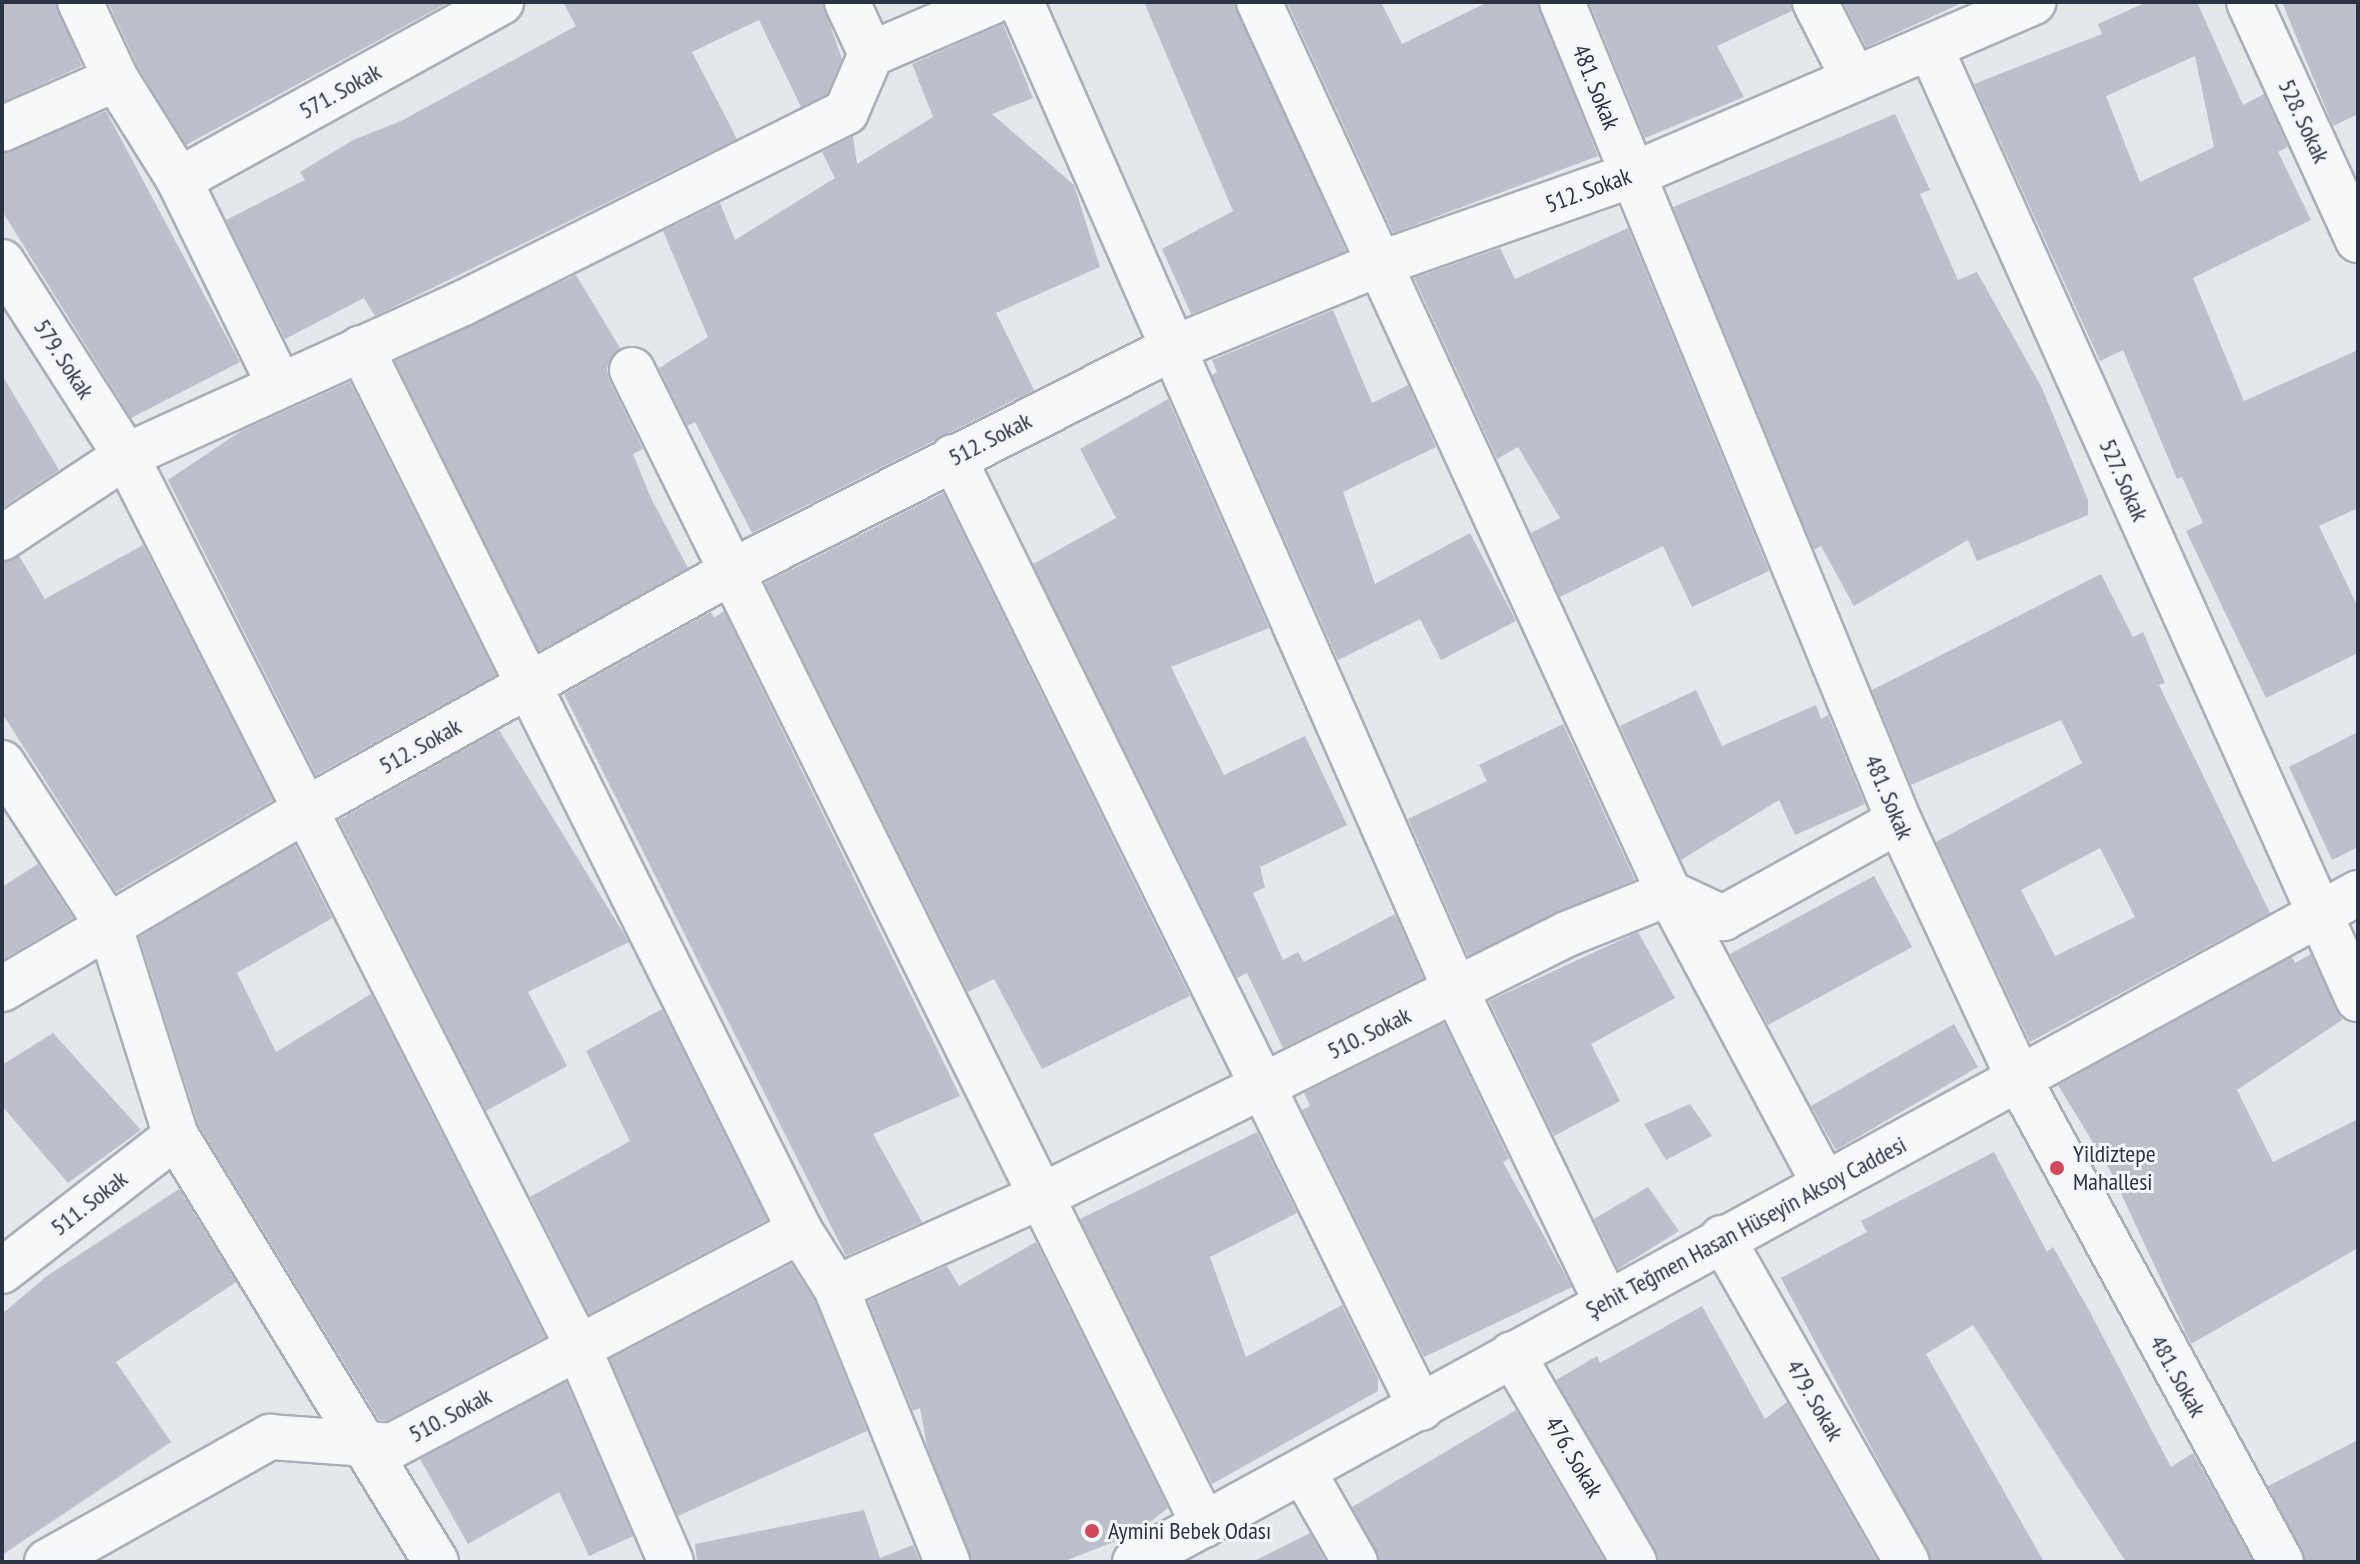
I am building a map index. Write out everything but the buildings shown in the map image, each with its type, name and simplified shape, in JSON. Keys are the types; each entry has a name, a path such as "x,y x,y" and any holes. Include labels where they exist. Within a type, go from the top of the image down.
{"street":[{"path":"80,2 116,79 179,180 280,386"},
{"name":"571. Sokak","path":"179,180 501,2"},
{"path":"847,2 871,54"},
{"path":"2,538 126,456 361,348 846,112 871,54 992,2"},
{"path":"1021,2 1169,350 1456,991 1607,1303"},
{"path":"1259,2 1669,893 1823,1181"},
{"name":"481. Sokak","path":"1562,2 1899,821 2021,1083 2281,1562"},
{"path":"1815,2 1854,79"},
{"name":"512. Sokak","path":"2,989 111,930 307,809 735,570 1169,350 1379,264 1632,175 1930,47 1981,12 2033,2"},
{"name":"528. Sokak","path":"2249,2 2358,240"},
{"name":"527. Sokak","path":"1930,47 2358,999"},
{"path":"2,129 116,79"},
{"name":"579. Sokak","path":"2,262 126,456 578,1347 671,1562"},
{"path":"361,348 531,683 800,1231 836,1288 947,1562"},
{"path":"632,370 735,570 1204,1525"},
{"path":"953,457 1421,1408"},
{"path":"3,768 111,930 176,1136 436,1562"},
{"path":"1669,893 1723,918 1899,821"},
{"name":"510. Sokak","path":"836,1288 1044,1195 1567,934 1669,893"},
{"name":"Şehit Teğmen Hasan Hüseyin Aksoy Caddesi","path":"1135,1562 1421,1408 1823,1181 2021,1083 2358,893"},
{"name":"511. Sokak","path":"2,1271 176,1136"},
{"name":"510. Sokak","path":"47,1562 270,1437 392,1446 800,1231"},
{"name":"479. Sokak","path":"1722,1238 1907,1562"},
{"name":"476. Sokak","path":"1512,1354 1634,1562"},
{"path":"1303,1471 1355,1562"}],"place":[{"name":"Yildiztepe Mahallesi","path":"2057,1168"},
{"name":"Aymini Bebek Odası","path":"1092,1531"}]}
